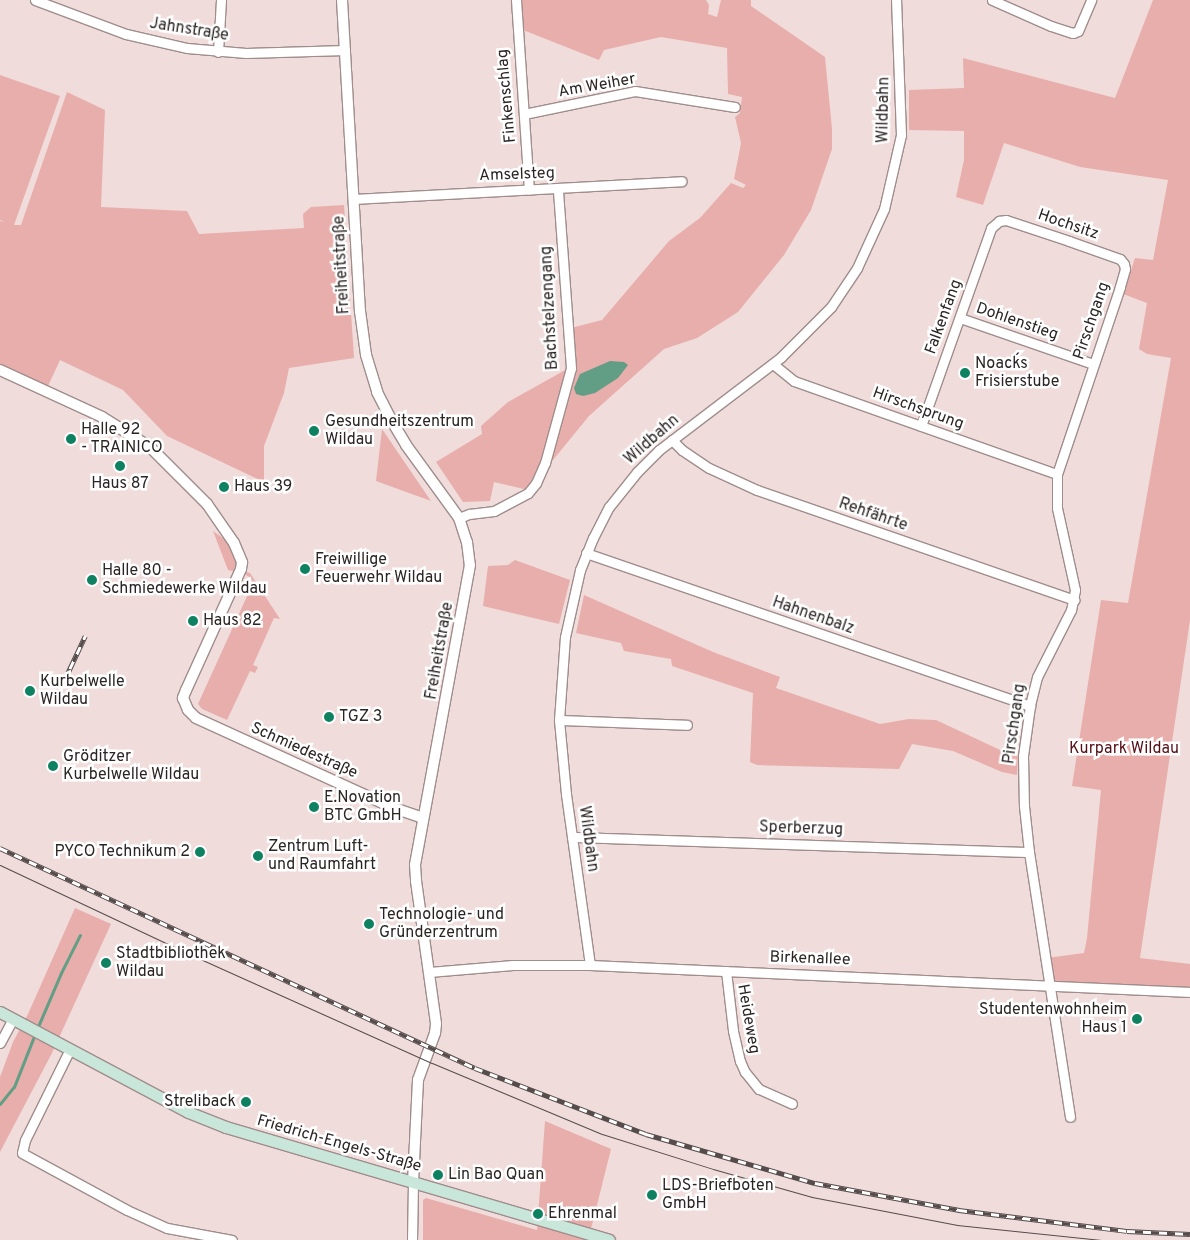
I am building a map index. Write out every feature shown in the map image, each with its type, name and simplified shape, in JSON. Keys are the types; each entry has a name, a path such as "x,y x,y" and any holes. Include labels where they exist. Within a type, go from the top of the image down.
{"main road":[{"name":"Friedrich-Engels-Straße","path":"0,1012 188,1112 226,1127 609,1240"}],"street":[{"name":"Jahnstraße","path":"36,0 126,34 172,45 218,52 274,54 345,50"},
{"path":"218,52 221,0"},
{"name":"Freiheitstraße","path":"342,0 360,318 371,374 386,411 404,441 459,518 467,542 470,571 415,865 435,1033 418,1080 412,1240"},
{"name":"Finkenschlag","path":"516,0 529,190"},
{"name":"Wildbahn","path":"590,965 572,836 559,720 567,627 586,553 617,495 637,472 672,440 773,364 810,329 838,297 862,258 884,209 895,166 901,127 896,0"},
{"path":"992,0 1042,22 1073,33 1078,31 1091,0"},
{"name":"Am Weiher","path":"524,114 635,91 735,107"},
{"name":"Amselsteg","path":"353,199 682,182"},
{"name":"Bachstelzengang","path":"459,518 469,514 494,511 528,493 536,483 546,463 571,368 558,189"},
{"name":"Hochsitz","path":"999,220 1006,220 1069,241 1120,259 1124,264"},
{"name":"Falkenfang","path":"921,426 992,228 999,220"},
{"name":"Pirschgang","path":"1070,1116 1029,852 1023,759 1030,706 1037,677 1074,600 1074,581 1056,508 1057,474 1126,270 1124,264"},
{"name":"Dohlenstieg","path":"960,318 1093,364"},
{"name":"Hirschsprung","path":"773,364 794,380 1057,474"},
{"name":"Schmiedestraße","path":"0,370 102,417 129,432 150,447 207,504 229,534 238,551 241,569 183,698 188,710 196,718 390,807 423,818"},
{"name":"Rehfährte","path":"672,440 682,450 709,468 757,490 1074,600"},
{"name":"Hahnenbalz","path":"586,553 1030,706"},
{"path":"559,720 686,725"},
{"name":"Sperberzug","path":"572,836 1029,852"},
{"name":"Birkenallee","path":"429,972 514,965 590,965 1049,984 1190,992"},
{"name":"Heideweg","path":"726,971 733,1034 745,1072 759,1089 792,1104"},
{"path":"0,1043 17,1021"},
{"path":"65,1047 25,1140 22,1153 127,1210 167,1228 232,1240"}],"green space":[{"path":"522,0 706,0 709,5 708,14 717,17 721,0 751,0 751,6 825,57 832,129 832,149 811,210 784,255 738,312 697,338 664,349 589,416 553,460 549,455 564,401 571,328 602,320 669,241 700,218 731,183 743,188 746,185 734,179 741,143 735,117 740,113 742,97 728,94 727,48 661,37 604,50 599,60 523,30"},
{"name":"Kurpark Wildau","path":"1153,0 1190,0 1190,620 1140,958 1190,964 1190,989 1051,982 1047,958 1084,953 1087,938 1101,790 1072,786 1101,600 1128,603 1171,358 1147,354 1139,349 1147,303 1123,294 1135,258 1153,260 1168,180 1080,167 1004,143 983,205 956,197 964,160 964,131 909,130 909,90 964,88 963,58 1115,98"},
{"path":"0,75 60,96 14,225 21,225 67,92 105,110 101,207 187,211 199,234 304,228 303,214 311,207 344,205 354,358 289,368 284,393 264,446 264,482 167,436 123,390 60,360 48,386 0,365 0,221 5,222 0,220"},
{"path":"567,369 538,474 528,490 494,482 490,501 463,502 436,462 482,434 481,426 508,402"},
{"path":"382,429 431,501 376,481"},
{"path":"213,531 230,543 236,561 236,572 228,570"},
{"path":"515,560 570,580 559,624 483,606 488,566 508,565"},
{"path":"250,573 280,619 274,618 253,665 258,667 255,673 250,671 227,720 202,709 198,704 253,583 251,578 244,574"},
{"path":"584,595 713,652 780,677 776,688 880,724 909,719 936,720 1011,755 1018,755 1017,775 1002,772 953,751 912,744 899,769 757,765 750,762 753,693 672,666 671,659 624,651 621,643 576,633"},
{"path":"75,908 111,924 52,1053 0,1152 0,1077 13,1042 28,1014"},
{"path":"545,1121 611,1149 589,1237 597,1240 423,1240 423,1200 426,1198 537,1230"}],"shaded area":[{"path":"610,361 624,362 628,365 618,378 595,393 583,396 576,394 574,388 580,374"}],"waterway":[{"path":"37,1029 80,935"},
{"path":"0,1104 14,1087 35,1034"}],"tram line":[{"path":"0,865 189,954 432,1063 602,1134 713,1169 812,1197 957,1225 1101,1240"}],"railway":[{"path":"63,683 85,636"},
{"path":"0,848 475,1068 646,1134 815,1183 959,1210 1127,1231 1190,1234"}],"place":[{"name":"Noack´s Frisierstube","path":"965,373"},
{"name":"Gesundheitszentrum Wildau","path":"314,431"},
{"name":"Halle 92 - TRAINICO","path":"71,439"},
{"name":"Haus 87","path":"120,466"},
{"name":"Haus 39","path":"224,487"},
{"name":"Freiwillige Feuerwehr Wildau","path":"305,569"},
{"name":"Halle 80 - Schmiedewerke Wildau","path":"92,580"},
{"name":"Haus 82","path":"193,621"},
{"name":"Kurbelwelle Wildau","path":"30,691"},
{"name":"TGZ 3","path":"329,717"},
{"name":"Gröditzer Kurbelwelle Wildau","path":"53,766"},
{"name":"E.Novation BTC GmbH","path":"314,807"},
{"name":"PYCO Technikum 2","path":"200,852"},
{"name":"Zentrum Luft- und Raumfahrt","path":"258,856"},
{"name":"Technologie- und Gründerzentrum","path":"369,924"},
{"name":"Stadtbibliothek Wildau","path":"106,963"},
{"name":"Studentenwohnheim Haus 1","path":"1137,1019"},
{"name":"Streliback","path":"246,1102"},
{"name":"Lin Bao Quan","path":"438,1175"},
{"name":"LDS-Briefboten GmbH","path":"652,1195"},
{"name":"Ehrenmal","path":"538,1214"}]}
